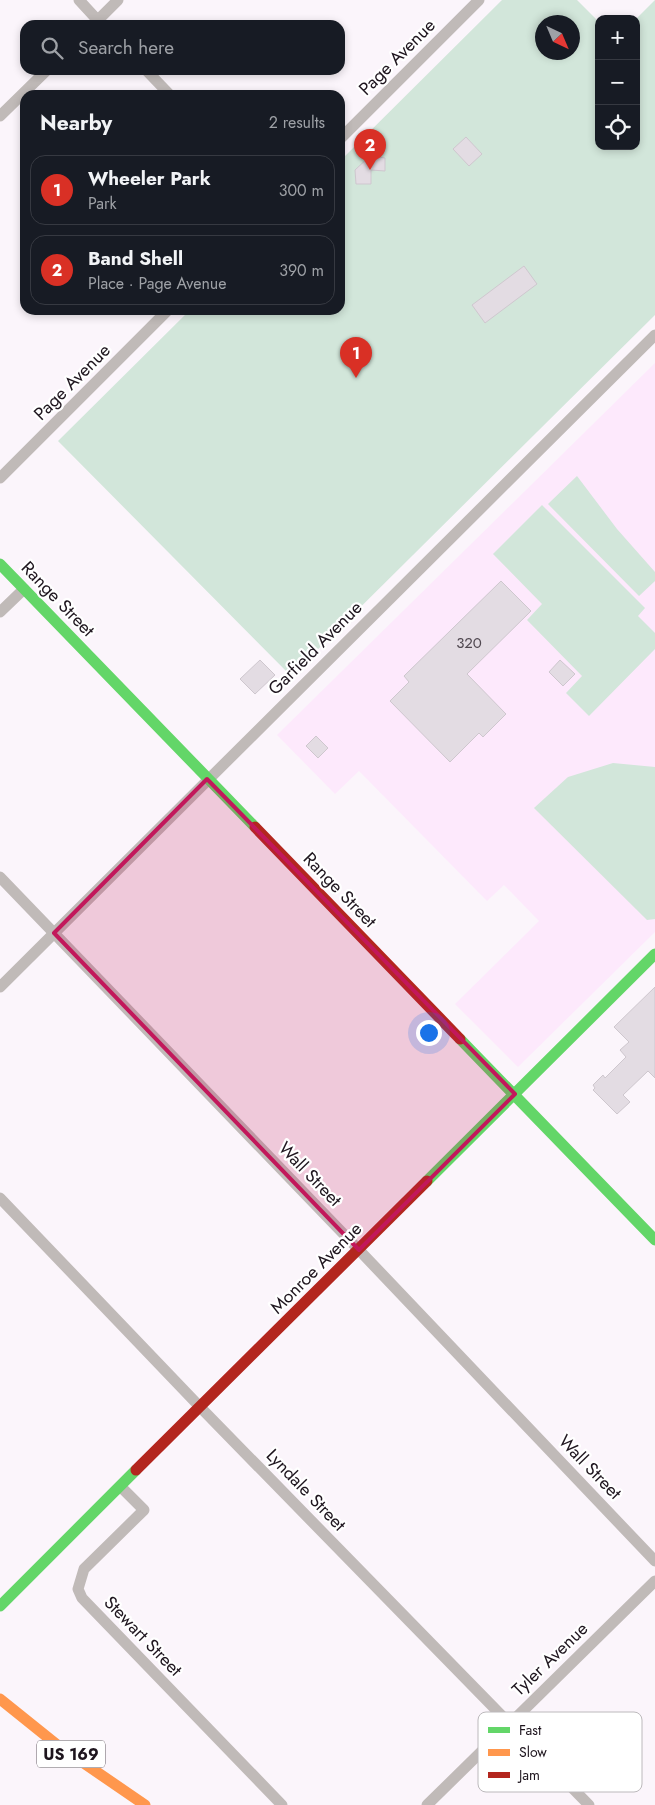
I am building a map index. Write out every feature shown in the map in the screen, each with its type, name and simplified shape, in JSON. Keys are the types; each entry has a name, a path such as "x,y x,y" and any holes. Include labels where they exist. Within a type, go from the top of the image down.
{"main road":[{"name":"Range Street","path":"0,564 655,1240"},
{"name":"Monroe Avenue","path":"0,1606 655,954"},
{"name":"US 169","path":"4,1695 56,1744 145,1805"}],"street":[{"path":"79,0 96,20"},
{"path":"101,20 118,0"},
{"name":"Page Avenue","path":"345,134 480,0"},
{"path":"27,90 42,75"},
{"path":"151,75 165,90"},
{"path":"0,116 20,96"},
{"name":"Page Avenue","path":"0,478 163,315"},
{"name":"Garfield Avenue","path":"0,987 655,335"},
{"path":"0,612 24,589"},
{"name":"Wall Street","path":"0,877 655,1561"},
{"name":"Lyndale Street","path":"0,1198 201,1408 499,1712"},
{"name":"Stewart Street","path":"121,1487 144,1510 84,1569 78,1589 82,1598 282,1805"},
{"name":"Tyler Avenue","path":"521,1712 655,1581"},
{"name":"Tyler Avenue","path":"428,1805 478,1755"},
{"name":"Lyndale Street","path":"576,1792 589,1805"}],"highlighted area":[{"path":"207,779 515,1094 359,1250 54,933"}],"shaded area":[{"path":"655,363 655,932 518,1067 455,1004 539,921 504,885 487,901 359,771 335,794 277,735"}],"green space":[{"path":"502,0 577,0 595,18 595,150 640,150 640,15 655,0 655,315 291,676 58,441 185,315 345,315 345,156"},
{"path":"577,476 617,529 655,572 655,581 639,596 548,504"},
{"path":"542,505 645,608 638,616 655,633 655,649 589,716 566,693 582,676 527,620 542,604 493,554"},
{"path":"613,763 655,767 655,919 647,920 534,808 568,777"}],"building":[{"path":"466,137 482,154 469,166 453,149"},
{"path":"371,155 385,158 385,171 371,170 371,184 356,184 355,170"},
{"path":"524,266 537,284 485,323 472,305"},
{"path":"501,581 531,611 467,674 506,714 483,737 479,733 450,762 390,701 409,682 404,676"},
{"path":"260,660 275,675 255,694 240,679"},
{"path":"560,660 575,674 563,686 549,672"},
{"path":"316,736 328,748 318,758 306,746"},
{"path":"655,987 655,1078 648,1071 623,1095 630,1102 617,1114 593,1090 595,1088 593,1085 603,1075 605,1078 626,1057 620,1050 629,1042 614,1027"}],"traffic: fast":[{"path":"0,564 255,827"},
{"path":"427,1181 655,954"},
{"path":"460,1039 655,1240"},
{"path":"0,1606 136,1470"}],"traffic: slow":[{"path":"0,1699 56,1744 145,1805"}],"traffic: jam":[{"path":"255,827 460,1039"},
{"path":"136,1470 427,1181"}],"place":[{"name":"Band Shell","path":"370,170"},
{"name":"Wheeler Park","path":"356,378"}]}
